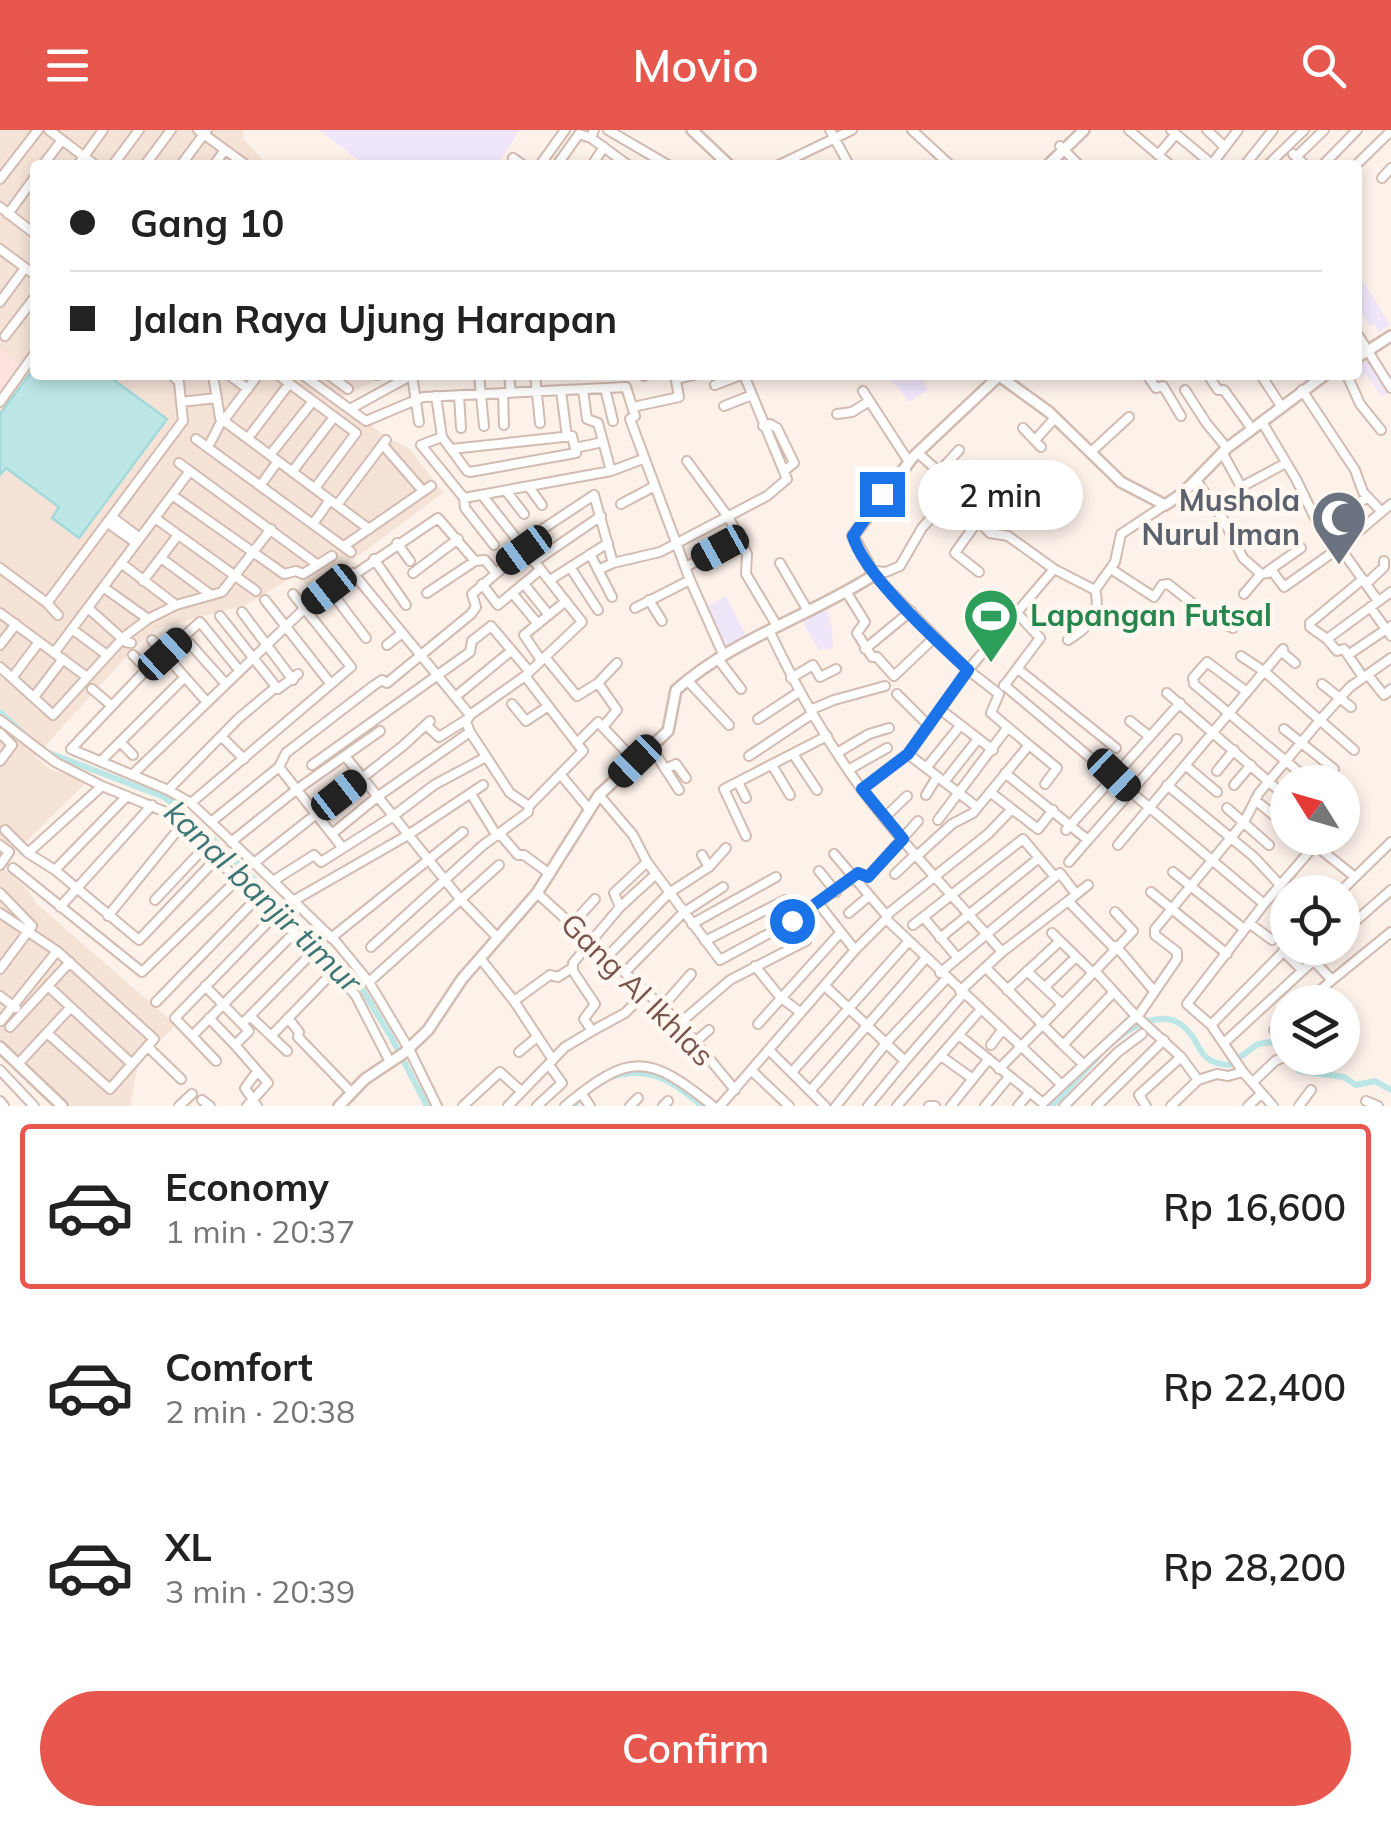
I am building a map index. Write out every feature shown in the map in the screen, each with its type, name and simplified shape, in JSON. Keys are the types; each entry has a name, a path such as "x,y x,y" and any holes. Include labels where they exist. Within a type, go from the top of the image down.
{"street":[{"path":"0,179 38,130"},
{"path":"49,130 89,160"},
{"path":"81,160 104,130"},
{"path":"117,160 138,130"},
{"path":"149,160 171,130"},
{"path":"543,160 564,130"},
{"path":"608,130 659,160"},
{"path":"694,130 724,160"},
{"path":"787,160 832,133 852,130"},
{"path":"912,130 945,160"},
{"path":"1062,149 1076,130"},
{"path":"1050,160 1084,130"},
{"path":"1129,130 1164,160"},
{"path":"1207,130 1225,147"},
{"path":"1215,160 1238,130"},
{"path":"1249,160 1273,130"},
{"path":"1282,130 1294,140"},
{"path":"1273,160 1304,130"},
{"path":"1296,157 1324,130"},
{"path":"1328,160 1357,130"},
{"path":"184,160 203,132 239,160"},
{"path":"1158,155 1174,132 1207,160"},
{"path":"832,133 846,160"},
{"path":"1360,160 1384,133"},
{"path":"562,160 580,134 592,134 621,160"},
{"path":"47,160 62,140"},
{"path":"595,160 604,147"},
{"path":"1286,148 1299,160"},
{"path":"1062,149 1074,160"},
{"path":"218,160 226,150"},
{"path":"1382,178 1391,168"},
{"path":"30,181 4,210 30,226"},
{"path":"0,262 3,252 30,272"},
{"path":"0,302 25,268"},
{"path":"6,336 30,304"},
{"path":"1362,354 1391,336"},
{"path":"1362,341 1391,388"},
{"path":"0,402 30,360"},
{"path":"47,603 183,421 178,380"},
{"path":"214,380 223,420 369,529"},
{"path":"236,380 248,389"},
{"path":"208,447 223,420 254,380"},
{"path":"284,380 356,433 314,488"},
{"path":"310,380 366,422 417,398 594,388 626,388 635,416 613,422 587,420 583,390"},
{"path":"336,380 348,389"},
{"path":"350,409 403,380"},
{"path":"413,380 419,422"},
{"path":"479,380 484,426"},
{"path":"504,425 509,380"},
{"path":"536,380 540,423"},
{"path":"592,380 594,388"},
{"path":"633,407 679,396 676,380"},
{"path":"715,385 729,380"},
{"path":"598,570 676,544 781,486 787,478 784,471 794,462 776,428 770,424 763,426 745,380"},
{"path":"994,380 918,452 853,536 874,573 968,670 1002,689 1114,775 1264,904"},
{"path":"1006,380 1055,418 1121,482 1165,505"},
{"path":"1151,380 1157,389 1163,387 1181,416"},
{"path":"1211,380 1218,390 1224,390 1252,429"},
{"path":"1264,380 1281,406"},
{"path":"1068,640 1086,627 1096,612 1098,587 1117,556 1120,537 1176,500 1225,450 1317,380"},
{"path":"1349,380 1360,404 1381,430"},
{"path":"248,438 289,384"},
{"path":"605,388 613,422"},
{"path":"1185,390 1225,450 1243,486 1286,463"},
{"path":"1196,480 1243,558 1263,574 1273,572 1280,584 1286,586 1387,508 1366,497 1356,470 1302,390"},
{"path":"863,391 909,462"},
{"path":"561,392 567,437"},
{"path":"460,395 462,428"},
{"path":"724,406 752,395"},
{"path":"181,399 216,396"},
{"path":"436,396 442,437 467,471 575,455 574,438 567,437 451,449"},
{"path":"260,486 313,401"},
{"path":"836,414 852,412 868,402"},
{"path":"292,472 334,417"},
{"path":"1023,428 1038,444 1055,418"},
{"path":"1091,452 1129,418"},
{"path":"630,420 721,656 741,689"},
{"path":"1262,422 1324,530 1365,581 1389,631 1348,655"},
{"path":"598,423 611,471"},
{"path":"442,437 421,445 464,498 465,508 494,544"},
{"path":"196,439 208,447 260,486 313,524 348,549 369,529 427,489 385,443 313,524"},
{"path":"575,448 604,442"},
{"path":"939,472 960,450"},
{"path":"918,452 990,534 1013,539 1054,569 1111,592"},
{"path":"464,498 611,471 644,459"},
{"path":"687,461 729,518 747,554 746,574 798,692 839,756 884,818 1002,952"},
{"path":"178,463 318,565"},
{"path":"54,653 190,471"},
{"path":"530,487 542,504"},
{"path":"620,504 653,487"},
{"path":"506,491 524,514"},
{"path":"172,494 284,574 303,574 332,556"},
{"path":"339,1106 428,1030 480,958 537,894 600,795 668,731 673,696 687,680 721,656 847,593 874,573 900,566 922,528 952,494"},
{"path":"254,862 428,723 439,737 468,718 527,674 582,622 482,495"},
{"path":"211,822 280,768 286,752 373,686 382,680 387,684 475,610 472,594 482,584 522,547 594,495 614,563"},
{"path":"1324,530 1366,497"},
{"path":"534,562 601,516"},
{"path":"155,518 256,592"},
{"path":"132,774 305,608 438,518 476,561"},
{"path":"110,520 138,540"},
{"path":"977,522 955,553 979,572"},
{"path":"0,667 53,715 107,655 148,619 176,605 224,590 271,529"},
{"path":"143,580 178,535"},
{"path":"686,567 738,536"},
{"path":"412,573 458,538"},
{"path":"398,543 410,561"},
{"path":"550,580 608,543"},
{"path":"1244,594 1263,574 1300,548"},
{"path":"590,554 612,597"},
{"path":"161,558 211,595"},
{"path":"374,559 406,605"},
{"path":"427,593 476,561 483,559 495,572"},
{"path":"1384,560 1384,567 1309,624 1336,651 1344,649 1359,681 1387,692 1391,706"},
{"path":"121,563 176,605"},
{"path":"780,564 814,610"},
{"path":"570,566 598,610"},
{"path":"0,568 58,615"},
{"path":"862,789 908,754 968,670 1054,569"},
{"path":"1111,569 1154,597 1162,584 1168,584 1211,618 1233,628"},
{"path":"482,584 498,605 540,570"},
{"path":"353,573 455,696 468,718 470,732 510,793 529,806"},
{"path":"635,608 690,580"},
{"path":"524,584 549,615"},
{"path":"103,587 148,619"},
{"path":"329,589 366,638"},
{"path":"1327,639 1391,592"},
{"path":"847,593 866,624 857,633 865,649 894,676 935,637"},
{"path":"191,803 351,666 293,594"},
{"path":"513,594 538,624"},
{"path":"265,600 330,683"},
{"path":"649,600 662,621"},
{"path":"566,601 523,636 577,696 617,663"},
{"path":"88,608 128,640"},
{"path":"865,649 911,611"},
{"path":"220,616 281,690 295,677 242,612"},
{"path":"1016,612 1040,638 1002,689 991,713 1057,768 1044,784"},
{"path":"0,613 87,677"},
{"path":"239,670 202,622 147,669 71,749 191,803 332,938 368,982 400,1055"},
{"path":"0,645 16,624"},
{"path":"312,765 473,650 472,642 491,626 583,751 529,806 528,812 482,846 371,947"},
{"path":"72,629 107,655"},
{"path":"387,645 401,634"},
{"path":"184,637 225,683"},
{"path":"152,640 206,700"},
{"path":"12,678 39,642"},
{"path":"1118,845 1282,650 1295,663"},
{"path":"455,696 511,651"},
{"path":"133,656 147,669"},
{"path":"1241,656 1354,750"},
{"path":"1064,1106 1141,1024 1140,1013 1178,955 1154,932 1244,822 1268,782 1320,720 1359,681 1391,658"},
{"path":"34,697 62,659"},
{"path":"1248,692 1210,663 1204,663 1192,682 1290,765"},
{"path":"792,678 813,666 820,676 836,668"},
{"path":"1018,669 1116,748"},
{"path":"101,761 185,677"},
{"path":"687,680 729,725"},
{"path":"598,682 617,710 604,727"},
{"path":"1322,684 1352,707"},
{"path":"749,756 828,702 884,686"},
{"path":"168,790 276,687"},
{"path":"92,689 112,706"},
{"path":"758,720 798,692"},
{"path":"1167,693 1268,782"},
{"path":"897,694 930,726"},
{"path":"1069,827 1180,703"},
{"path":"512,704 525,721 547,707"},
{"path":"940,710 993,750"},
{"path":"0,720 55,762 168,812 334,971 437,1106"},
{"path":"1130,721 1149,736"},
{"path":"578,742 596,722 635,761"},
{"path":"926,768 960,726"},
{"path":"938,820 1008,727"},
{"path":"831,766 869,734 889,728"},
{"path":"1284,728 1329,765"},
{"path":"231,842 380,731"},
{"path":"333,834 470,732"},
{"path":"0,733 12,744 0,760"},
{"path":"746,836 723,792 827,736"},
{"path":"222,737 244,759"},
{"path":"1069,862 1177,739"},
{"path":"926,795 978,740"},
{"path":"120,742 133,754"},
{"path":"895,874 952,824 970,815 1029,745"},
{"path":"651,748 679,790"},
{"path":"848,770 887,748"},
{"path":"1217,771 1234,750"},
{"path":"794,754 817,790"},
{"path":"908,754 977,807"},
{"path":"346,756 461,900 498,938"},
{"path":"273,881 314,855 322,862 434,785 486,756"},
{"path":"665,769 676,764 686,778"},
{"path":"772,765 790,795"},
{"path":"1185,765 1217,792"},
{"path":"1234,784 1251,765"},
{"path":"280,768 342,847"},
{"path":"1005,773 1088,840"},
{"path":"560,775 589,810"},
{"path":"738,782 746,798"},
{"path":"1167,785 1231,837 1270,875"},
{"path":"28,854 102,786"},
{"path":"293,901 483,786"},
{"path":"990,792 1038,829 1054,810"},
{"path":"471,794 498,835 518,854 550,874"},
{"path":"600,795 634,835 647,862 721,960 792,921 860,873 868,877 918,821"},
{"path":"55,870 127,796"},
{"path":"884,818 906,796"},
{"path":"1255,800 1270,812"},
{"path":"60,907 152,805"},
{"path":"1227,808 1270,845"},
{"path":"565,1106 586,1099 601,1076 622,1067 641,1065 677,1078 716,1106 752,1071 800,1012 887,918 1012,810"},
{"path":"108,916 181,826"},
{"path":"6,830 28,854 55,870 140,940 216,859"},
{"path":"332,938 463,832"},
{"path":"914,925 1022,839 1076,894"},
{"path":"0,844 8,852 0,866"},
{"path":"1289,875 1316,844 1352,875"},
{"path":"154,900 204,848"},
{"path":"608,956 669,893 709,867 726,848"},
{"path":"1358,875 1389,848"},
{"path":"702,854 709,867"},
{"path":"834,854 908,942 1062,1085"},
{"path":"940,938 1039,858"},
{"path":"620,908 614,893 647,862"},
{"path":"368,982 499,865"},
{"path":"13,868 142,972 239,878"},
{"path":"819,870 836,892"},
{"path":"1173,872 1270,939"},
{"path":"514,1001 550,975 558,977 572,968 620,908 656,874"},
{"path":"836,1106 956,956 1058,875"},
{"path":"692,924 776,877"},
{"path":"868,1106 961,992 1002,952 1088,885"},
{"path":"625,972 683,913 723,886"},
{"path":"1360,918 1391,890"},
{"path":"1151,892 1226,954"},
{"path":"0,893 30,922 32,929 0,969"},
{"name":"Gang Al Ikhlas","path":"537,894 680,1023 734,1090"},
{"path":"848,914 870,896"},
{"path":"1270,897 1187,1004 1211,1025 1241,1070 1274,1106"},
{"path":"156,1002 258,898"},
{"path":"572,923 595,899"},
{"path":"706,941 785,900"},
{"path":"1068,901 1154,992"},
{"path":"818,903 855,950"},
{"path":"999,1068 1132,932 1115,912"},
{"path":"1,915 57,951 154,1038 109,1089 47,1033"},
{"path":"216,1062 174,1020 275,915"},
{"path":"817,923 827,915"},
{"path":"925,919 956,956"},
{"path":"758,1024 841,932"},
{"path":"1326,985 1391,932"},
{"path":"1052,933 1114,992 1141,1024 1181,1057 1198,1080"},
{"path":"192,1036 292,934"},
{"path":"680,1023 730,980 806,941"},
{"path":"1007,990 1060,941"},
{"path":"792,1072 908,942"},
{"path":"1,1020 57,951"},
{"path":"242,1024 313,952"},
{"path":"1045,987 1076,957"},
{"path":"480,958 537,1036 562,1083 537,1106"},
{"path":"810,1091 925,958"},
{"path":"10,1027 70,962"},
{"path":"1211,1025 1270,964"},
{"path":"1298,965 1302,970"},
{"path":"1224,1043 1308,965"},
{"path":"1318,965 1332,980"},
{"path":"189,966 196,978"},
{"path":"755,966 780,997 800,1012"},
{"path":"572,968 595,1004 584,1019 592,1031"},
{"path":"986,968 1082,1063"},
{"path":"271,1036 334,971"},
{"path":"1027,971 1062,1004"},
{"path":"662,1007 691,974"},
{"path":"730,980 736,990"},
{"path":"48,986 132,1064"},
{"path":"204,986 249,1031 234,1045"},
{"path":"825,986 905,1061"},
{"path":"508,1106 564,1047 624,1013 646,992"},
{"path":"1063,1045 1114,992"},
{"path":"0,996 22,1012"},
{"path":"18,1064 70,1008"},
{"path":"896,1106 982,1009"},
{"path":"250,1016 287,1051"},
{"path":"210,1018 268,1083 252,1104 245,1088 256,1073"},
{"path":"288,1018 299,1032 298,1038 351,1092"},
{"path":"960,1036 1044,1103 1082,1063 1141,1024"},
{"path":"696,1041 709,1030"},
{"path":"991,1045 1003,1030"},
{"path":"520,1052 537,1036"},
{"path":"1097,1106 1164,1040"},
{"path":"0,1047 62,1106"},
{"path":"148,1047 181,1079"},
{"path":"770,1051 825,1106"},
{"path":"942,1056 973,1078"},
{"path":"1146,1106 1139,1095 1181,1057"},
{"path":"951,1106 988,1060"},
{"path":"1252,1082 1270,1067"},
{"path":"0,1070 34,1106"},
{"path":"1171,1106 1198,1080 1241,1070"},
{"path":"752,1071 789,1106"},
{"path":"462,1106 502,1072 521,1091"},
{"path":"986,1106 1010,1076"},
{"path":"1299,1106 1311,1090"},
{"path":"1018,1106 1030,1092"},
{"path":"179,1106 192,1094"},
{"path":"1248,1106 1261,1094"},
{"path":"1107,1097 1116,1106"},
{"path":"630,1106 638,1098"},
{"path":"1366,1101 1378,1106"}],"shaded area":[{"path":"0,130 243,130 244,139 263,160 30,160 30,380 376,380 339,399 386,437 409,448 443,493 312,590 296,575 246,605 159,628 138,644 35,757 51,770 89,780 1,866 27,889 37,904 176,1025 138,1064 130,1106 52,1106 0,1055"},
{"path":"319,130 520,130 500,160 358,160"},
{"path":"1362,280 1390,325 1379,333 1374,324 1370,326 1362,315"},
{"path":"0,348 19,364 0,391"},
{"path":"1367,352 1390,391 1382,397 1366,374 1362,376 1362,355"},
{"path":"892,380 923,380 928,390 909,402"},
{"path":"726,596 746,635 722,649 703,609"},
{"path":"826,607 833,648 819,650 801,619"}],"water":[{"path":"30,374 30,380 114,380 167,419 79,538 52,518 59,507 6,468 0,475 0,414"}],"waterway":[{"name":"kanal banjir timur","path":"0,712 27,737"},
{"name":"kanal banjir timur","path":"44,751 164,797 190,817 356,979 427,1106"},
{"name":"kanal banjir timur","path":"1118,1038 1141,1024 1167,1019 1190,1032 1205,1056 1218,1063 1229,1065 1258,1044 1271,1042 1282,1049 1299,1071 1344,1077 1356,1085 1375,1081 1391,1090"},
{"name":"kanal banjir timur","path":"1052,1106 1098,1057"},
{"name":"kanal banjir timur","path":"610,1077 649,1074 681,1089 702,1106"},
{"name":"kanal banjir timur","path":"573,1106 584,1096"}],"place":[{"name":"Mushola Nurul Iman","path":"1339,567"},
{"name":"Lapangan Futsal","path":"991,665"}],"route":[{"path":"792,921 858,873 868,877 903,839 862,789 908,754 968,670 874,575 854,542 853,536 882,494"}]}
